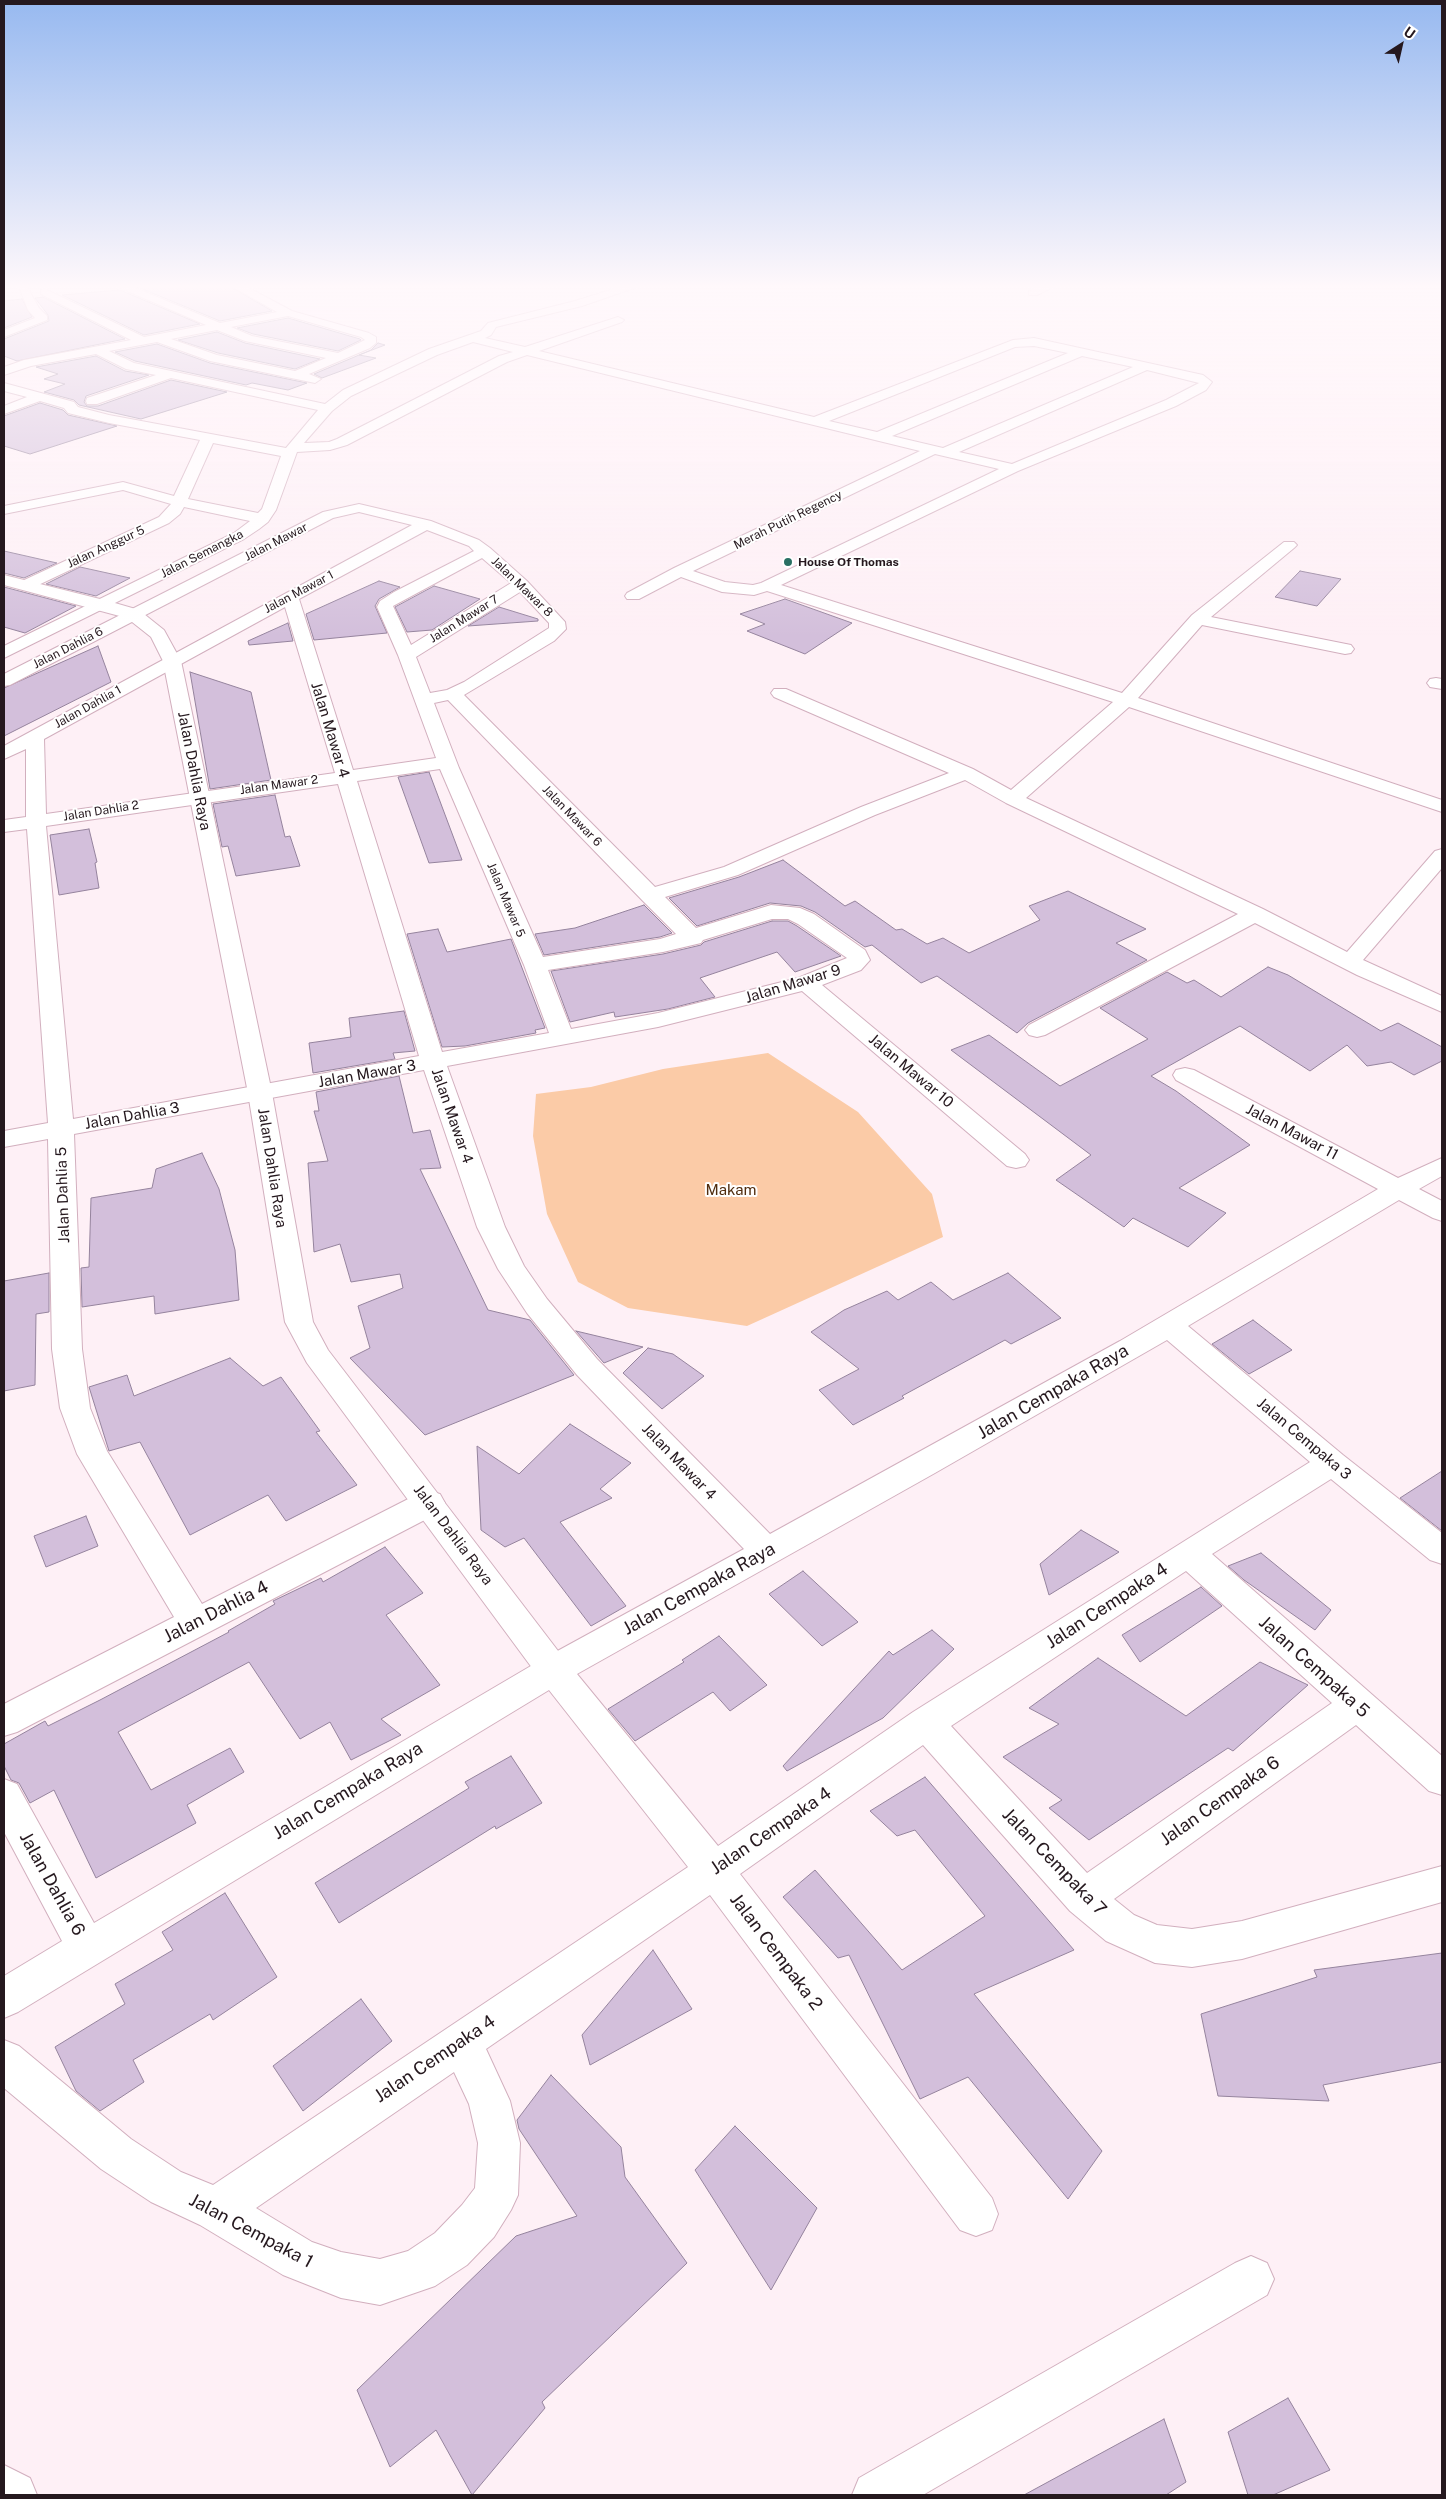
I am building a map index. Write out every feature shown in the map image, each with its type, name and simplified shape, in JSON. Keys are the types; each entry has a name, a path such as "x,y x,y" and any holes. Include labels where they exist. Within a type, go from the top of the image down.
{"street":[{"path":"4,410 21,404"},
{"path":"61,404 69,406 73,410 208,438 291,451 330,446 342,442 415,404"},
{"path":"306,404 327,408"},
{"path":"291,451 332,404"},
{"path":"744,404 1013,468"},
{"path":"816,421 860,404"},
{"path":"878,437 958,404"},
{"name":"Merah Putih Regency","path":"633,596 680,571 939,451 1054,404"},
{"path":"680,571 722,587 754,590 767,586 1013,468 1167,404"},
{"name":"Jalan Anggur 5","path":"26,585 164,520 175,511 180,502 208,438"},
{"name":"Jalan Semangka","path":"117,609 239,536 263,519 269,510 291,451"},
{"path":"4,510 100,489 123,486 180,502 263,519"},
{"name":"Jalan Mawar","path":"117,609 338,511 359,508 374,510 426,524"},
{"name":"Jalan Mawar 8","path":"425,699 452,694 470,686 558,629 557,622 551,614 485,551 460,536 426,524"},
{"name":"Jalan Mawar 1","path":"172,661 426,524"},
{"path":"1013,799 1126,700 1198,619 1288,545"},
{"name":"Jalan Mawar 5","path":"485,551 386,604 387,614 408,654 448,762 535,965 562,1038"},
{"path":"6,581 117,609"},
{"name":"Jalan Mawar 7","path":"408,654 521,584"},
{"path":"767,586 1126,700 1442,806"},
{"name":"Jalan Mawar 4","path":"290,596 433,1062 491,1227 512,1269 537,1306 587,1367 767,1552"},
{"path":"4,653 117,609"},
{"name":"Jalan Dahlia Raya","path":"117,609 158,634 172,661 260,1093 299,1322 317,1356 553,1670"},
{"name":"Jalan Dahlia 6","path":"4,681 117,609"},
{"path":"1198,619 1345,649"},
{"name":"Jalan Dahlia 1","path":"4,753 172,661"},
{"path":"780,693 966,773 1013,799 1442,1005"},
{"name":"Jalan Mawar 6","path":"452,694 693,938"},
{"name":"Jalan Dahlia 5","path":"35,736 36,821 61,1129 67,1349 75,1408 93,1454 195,1622"},
{"name":"Jalan Mawar 2","path":"198,796 448,762"},
{"path":"650,895 731,871 868,811 966,773"},
{"name":"Jalan Dahlia 2","path":"4,826 198,796"},
{"path":"1350,962 1442,855"},
{"name":"Jalan Mawar 9","path":"535,965 632,951 693,938 771,912 792,913 806,919 847,947 857,955 859,960 847,968 806,982 723,1005 562,1038"},
{"path":"1037,1030 1255,914"},
{"name":"Jalan Mawar 10","path":"806,982 1016,1160"},
{"name":"Jalan Mawar 3","path":"260,1093 562,1038"},
{"name":"Jalan Mawar 11","path":"1185,1075 1442,1212"},
{"name":"Jalan Dahlia 3","path":"4,1139 260,1093"},
{"name":"Jalan Cempaka Raya","path":"4,1998 86,1947 553,1670 767,1552 1168,1325 1399,1188 1442,1166"},
{"name":"Jalan Cempaka 3","path":"1168,1325 1332,1463 1442,1551"},
{"name":"Jalan Cempaka 4","path":"216,2209 714,1870 926,1723 1188,1553 1332,1463"},
{"name":"Jalan Dahlia 4","path":"4,1721 428,1503"},
{"name":"Jalan Cempaka 5","path":"1188,1553 1356,1705 1442,1779"},
{"name":"Jalan Cempaka 2","path":"553,1670 714,1870 976,2214"},
{"name":"Jalan Cempaka 6","path":"1084,1898 1356,1705"},
{"name":"Jalan Cempaka 7","path":"926,1723 1084,1898 1120,1928 1155,1944 1192,1948 1242,1940 1442,1884"},
{"name":"Jalan Dahlia 6","path":"4,1796 86,1947"},
{"name":"Jalan Cempaka 1","path":"4,2061 116,2154 166,2187 216,2209 300,2259 341,2275 380,2282 419,2270 451,2249 478,2221 496,2195 499,2143 489,2101 461,2041"},
{"path":"876,2495 1251,2279"},
{"path":"4,2489 13,2495"}],"green space":[{"name":"Makam","path":"768,1053 858,1112 932,1194 943,1237 747,1326 628,1308 578,1282 547,1214 533,1136 536,1094 591,1087 663,1069"}],"building":[{"path":"42,404 63,410 68,415 117,426 30,454 4,446 4,416"},
{"path":"78,404 98,406 105,404 190,404 141,419"},
{"path":"4,551 57,563 24,578 4,573"},
{"path":"80,567 130,578 96,596 46,584"},
{"path":"1300,571 1341,579 1317,606 1275,597"},
{"path":"379,581 400,587 379,599 375,606 387,633 314,640 306,614"},
{"path":"434,586 480,599 432,630 407,632 395,607"},
{"path":"4,587 76,606 25,633 4,627"},
{"path":"785,599 852,623 805,654 747,631 765,624 740,614"},
{"path":"499,607 538,619 538,621 468,626"},
{"path":"288,623 293,641 249,645 248,641"},
{"path":"98,646 111,682 4,736 4,688"},
{"path":"190,672 251,692 271,780 210,789"},
{"path":"429,772 462,860 429,863 398,777"},
{"path":"275,795 285,837 290,836 300,866 236,876 228,846 222,847 213,804"},
{"path":"89,829 97,862 95,863 99,888 59,895 50,835"},
{"path":"783,860 845,906 855,901 896,930 902,929 927,944 943,938 969,953 1040,920 1029,906 1068,891 1146,929 1116,943 1147,960 1028,1023 1017,1033 937,976 921,983 872,945 865,947 815,912 801,906 770,903 697,926 669,898 739,877"},
{"path":"644,905 672,933 660,937 544,955 535,934 575,928"},
{"path":"772,921 788,921 841,956 795,972 777,952 700,978 715,997 668,1009 615,1017 614,1012 570,1022 551,971 663,954 701,945 704,942"},
{"path":"438,929 447,952 511,939 545,1028 535,1030 536,1033 465,1046 442,1047 407,934"},
{"path":"1268,967 1288,975 1381,1031 1398,1023 1442,1047 1442,1061 1414,1075 1391,1062 1367,1066 1347,1045 1310,1071 1240,1026 1151,1076 1176,1091 1250,1145 1179,1188 1226,1213 1188,1247 1133,1218 1124,1227 1056,1180 1091,1155 951,1050 989,1035 1060,1086 1148,1039 1100,1008 1167,972 1187,983 1194,980 1221,997"},
{"path":"404,1011 415,1051 393,1053 395,1059 313,1073 309,1043 351,1037 349,1018"},
{"path":"399,1076 413,1133 430,1130 441,1168 420,1169 488,1310 530,1320 574,1375 425,1435 350,1358 370,1348 358,1306 403,1288 400,1274 351,1282 340,1244 314,1252 308,1163 328,1161 314,1111 319,1111 316,1092"},
{"path":"202,1153 219,1189 235,1250 239,1300 155,1314 154,1296 82,1307 81,1268 89,1267 91,1198 152,1188 156,1169"},
{"path":"49,1273 49,1312 36,1314 35,1385 4,1391 4,1281"},
{"path":"1008,1273 1061,1318 1011,1344 1005,1340 853,1425 819,1390 859,1369 811,1332 844,1310 887,1291 898,1300 931,1282 953,1300"},
{"path":"1253,1320 1292,1350 1249,1374 1212,1344"},
{"path":"576,1331 643,1347 604,1363"},
{"path":"648,1348 673,1354 704,1376 662,1409 623,1373"},
{"path":"230,1358 263,1386 281,1377 320,1431 316,1432 357,1485 286,1521 268,1495 190,1535 140,1442 109,1451 89,1387 127,1375 134,1396"},
{"path":"570,1424 631,1463 600,1489 612,1498 560,1522 626,1606 591,1626 524,1538 505,1547 481,1530 477,1446 519,1474"},
{"path":"1442,1471 1442,1531 1400,1498"},
{"path":"86,1516 98,1546 46,1567 34,1536"},
{"path":"1081,1530 1119,1552 1049,1595 1040,1564"},
{"path":"385,1547 423,1593 386,1615 440,1685 381,1719 401,1735 351,1760 330,1722 300,1739 249,1662 118,1732 151,1790 230,1748 244,1772 187,1805 196,1823 96,1878 54,1790 30,1803 19,1783 11,1780 4,1766 4,1744 45,1721 48,1726 100,1700 229,1632 275,1604 273,1601 321,1578 323,1582"},
{"path":"1261,1553 1331,1610 1315,1630 1244,1580 1228,1566"},
{"path":"803,1571 858,1622 822,1646 769,1594"},
{"path":"1201,1587 1222,1606 1140,1662 1122,1635"},
{"path":"932,1630 954,1649 883,1718 787,1771 783,1766 889,1651 893,1655"},
{"path":"719,1636 767,1685 730,1711 713,1692 635,1741 608,1709 684,1662 682,1660"},
{"path":"1098,1658 1186,1716 1260,1662 1308,1685 1233,1751 1228,1748 1089,1840 1049,1808 1062,1800 1003,1757 1059,1724 1029,1708"},
{"path":"511,1756 542,1803 496,1829 495,1826 339,1923 315,1883 469,1788 465,1782"},
{"path":"925,1777 1074,1950 974,1994 1102,2151 1068,2199 968,2077 920,2099 849,1955 838,1958 783,1897 815,1870 902,1970 985,1916 915,1830 897,1836 870,1811"},
{"path":"225,1893 277,1977 213,2020 210,2014 133,2060 144,2082 100,2111 76,2091 55,2047 125,2004 115,1984 173,1950 162,1932"},
{"path":"653,1950 692,2009 590,2065 582,2035"},
{"path":"1442,1953 1442,2062 1323,2085 1329,2101 1218,2096 1201,2014 1317,1977 1314,1970"},
{"path":"361,1999 392,2041 303,2111 273,2066"},
{"path":"551,2075 621,2147 625,2177 687,2263 542,2402 545,2408 472,2495 436,2430 390,2467 357,2390 516,2236 577,2216 519,2129 517,2120"},
{"path":"735,2126 817,2208 771,2290 695,2170"},
{"path":"1288,2398 1330,2470 1273,2495 1248,2495 1228,2432"},
{"path":"1164,2419 1186,2482 1166,2495 1024,2495"}],"place":[{"name":"House Of Thomas","path":"788,562"}]}
